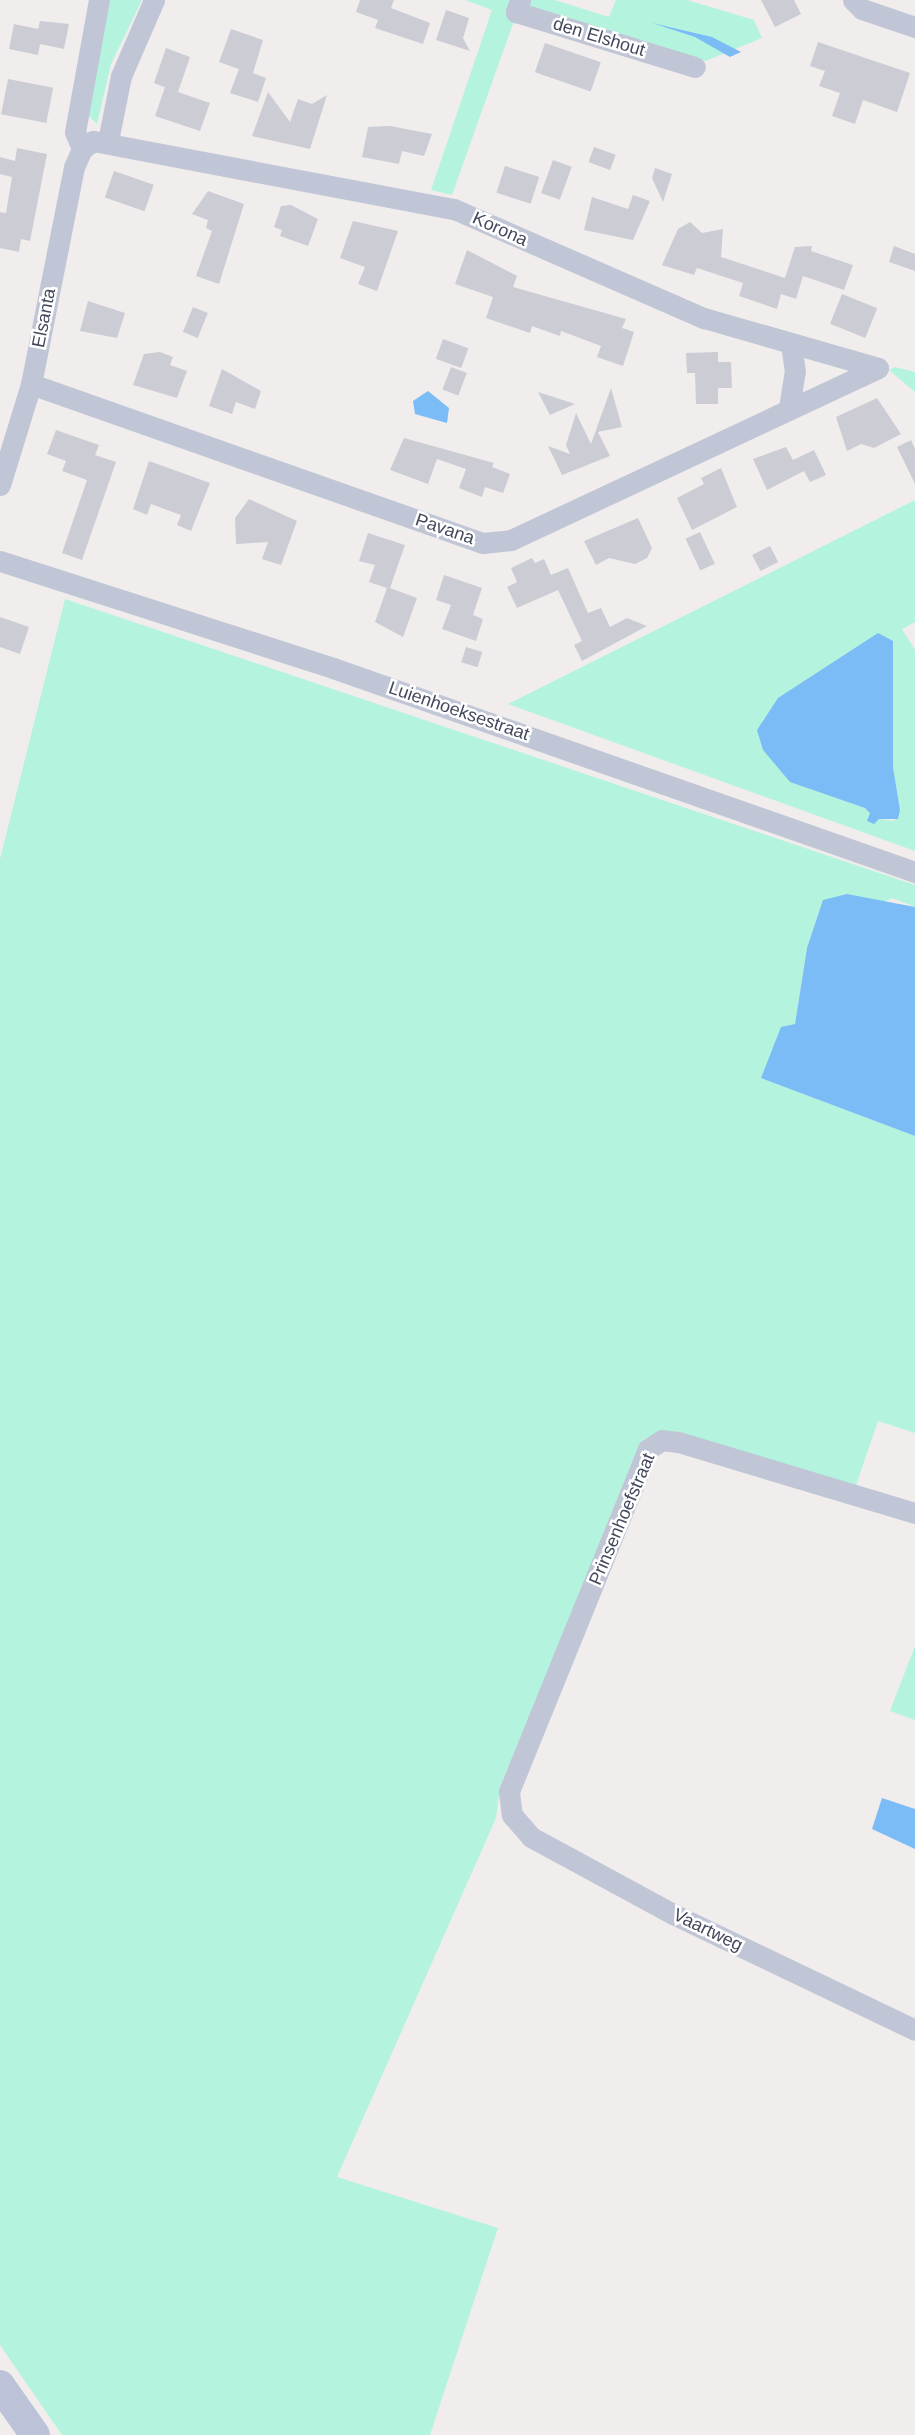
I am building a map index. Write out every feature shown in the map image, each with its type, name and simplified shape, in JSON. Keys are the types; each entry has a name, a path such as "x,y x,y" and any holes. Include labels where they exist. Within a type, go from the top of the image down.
{"main road":[{"path":"0,2385 35,2435"}],"street":[{"name":"Elsanta","path":"0,485 31,384 82,149 75,132 99,0"},
{"path":"82,149 93,141 108,141 121,76 154,0"},
{"name":"den Elshout","path":"520,0 516,12 695,67"},
{"path":"853,0 862,9 915,27"},
{"name":"Korona","path":"108,141 454,209 704,318 791,345 878,368"},
{"path":"789,408 795,372 791,345"},
{"name":"Pavana","path":"31,384 483,543 511,540 878,368"},
{"name":"Luienhoeksestraat","path":"0,561 333,668 915,872"},
{"name":"Prinsenhoefstraat","path":"512,1815 509,1792 648,1449 662,1440 678,1442 915,1514"},
{"name":"Vaartweg","path":"512,1815 531,1837 590,1872 915,2030"}],"green space":[{"path":"106,0 142,0 111,64 97,124 86,113"},
{"path":"465,0 512,0 515,18 452,195 431,190 492,10"},
{"path":"530,0 555,0 609,17 616,0 687,0 754,20 762,38 703,62 527,8"},
{"path":"895,367 915,372 915,392 889,370"},
{"path":"915,500 915,622 902,629 915,650 915,851 508,704","holes":["893,642 893,767 900,810 894,821 879,819 865,808"]},
{"path":"65,599 915,885 915,907 892,898 807,948 795,1024 761,1078 915,1136 915,1433 878,1421 854,1491 662,1433 644,1439 500,1787 496,1818 337,2177 498,2228 430,2435 62,2435 0,2345 0,859"},
{"path":"915,1646 915,1720 890,1711"}],"water":[{"path":"652,23 712,37 741,52 730,57 695,37"},
{"path":"428,391 449,408 447,423 415,414 413,401"},
{"path":"878,633 893,641 893,767 900,810 898,819 879,819 874,824 867,821 870,813 865,808 790,782 763,750 757,730 778,698"},
{"path":"847,894 915,907 915,1136 761,1078 781,1027 795,1024 807,948 823,900"},
{"path":"882,1798 915,1809 915,1849 872,1829"}],"building":[{"path":"360,0 394,0 391,8 430,23 423,44 375,28 378,20 356,12"},
{"path":"761,0 794,0 801,14 775,27"},
{"path":"446,10 469,18 463,38 470,51 436,40"},
{"path":"40,21 69,24 64,49 40,44 38,55 9,49 14,24 38,29"},
{"path":"231,29 263,40 253,73 266,78 258,102 230,93 239,69 219,62"},
{"path":"818,42 910,73 897,112 863,100 855,124 832,116 840,93 819,86 825,71 810,66"},
{"path":"545,43 601,62 591,92 535,72"},
{"path":"166,48 190,57 178,92 210,103 200,131 155,116 165,87 154,83"},
{"path":"8,79 53,88 46,123 1,114"},
{"path":"268,92 290,122 298,99 312,104 327,95 310,149 252,136"},
{"path":"390,126 432,134 424,156 402,151 399,164 362,157 368,127"},
{"path":"594,147 616,155 610,170 589,162"},
{"path":"17,148 47,154 30,241 21,239 19,252 0,248 0,212 6,213 12,177 0,174 0,157 15,161"},
{"path":"553,160 572,167 560,200 541,193"},
{"path":"505,166 539,177 531,204 496,193"},
{"path":"655,168 672,174 663,202 652,178"},
{"path":"114,171 154,185 145,211 105,197"},
{"path":"208,191 244,204 219,284 196,276 212,231 206,228 208,220 192,214"},
{"path":"633,195 650,201 633,240 584,230 592,197 628,209"},
{"path":"291,205 318,219 308,246 280,236 282,230 274,227 281,206"},
{"path":"353,221 398,231 377,291 358,284 365,267 340,258"},
{"path":"690,222 702,233 723,229 721,257 785,278 795,247 812,246 811,251 853,265 844,290 803,276 796,299 781,294 777,309 739,296 743,283 697,268 694,275 662,265 678,229"},
{"path":"894,246 915,254 915,271 889,262"},
{"path":"467,250 517,276 513,287 626,319 622,328 634,332 623,366 597,357 601,346 561,331 560,336 532,326 530,333 486,318 493,297 455,284"},
{"path":"842,294 877,308 865,338 830,324"},
{"path":"88,301 125,313 117,338 80,331"},
{"path":"193,307 208,313 198,338 183,332"},
{"path":"443,339 468,348 461,368 436,359"},
{"path":"160,352 173,357 170,365 187,371 177,398 133,385 144,354"},
{"path":"718,352 718,362 731,362 732,388 718,388 718,404 696,404 695,373 687,373 686,353"},
{"path":"451,367 467,373 458,395 442,389"},
{"path":"222,369 261,391 255,409 236,402 232,414 209,406"},
{"path":"611,388 622,427 598,432 610,456 562,475 548,446 570,454 566,445 576,413 591,444"},
{"path":"538,392 575,404 550,415"},
{"path":"877,398 901,434 874,448 861,444 847,451 836,417"},
{"path":"56,430 99,445 95,455 116,462 82,560 62,553 87,480 62,471 66,461 47,454"},
{"path":"404,438 494,463 492,467 510,474 503,493 485,487 482,497 459,488 466,469 437,459 428,484 390,470"},
{"path":"911,440 915,449 915,484 897,447"},
{"path":"786,447 793,460 814,450 826,475 810,482 804,471 767,490 753,459"},
{"path":"149,461 210,483 191,531 177,525 181,515 151,504 147,515 133,509"},
{"path":"721,468 737,507 692,530 677,498 704,484 701,478"},
{"path":"249,499 297,521 281,565 262,559 268,542 236,544 235,518"},
{"path":"638,518 652,548 647,558 635,564 609,558 596,565 584,541"},
{"path":"700,532 715,564 700,570 685,539"},
{"path":"368,533 405,545 390,588 417,598 403,637 375,622 387,588 369,582 375,565 359,561"},
{"path":"770,546 778,562 760,571 752,555"},
{"path":"532,558 535,563 544,559 551,575 568,568 588,613 601,608 610,627 627,618 647,626 582,661 574,645 582,641 558,590 517,608 507,587 517,582 511,568"},
{"path":"444,575 482,588 473,615 483,619 476,641 442,629 451,605 436,600"},
{"path":"0,617 29,627 20,654 0,647"},
{"path":"466,647 482,652 478,667 461,662"}]}
